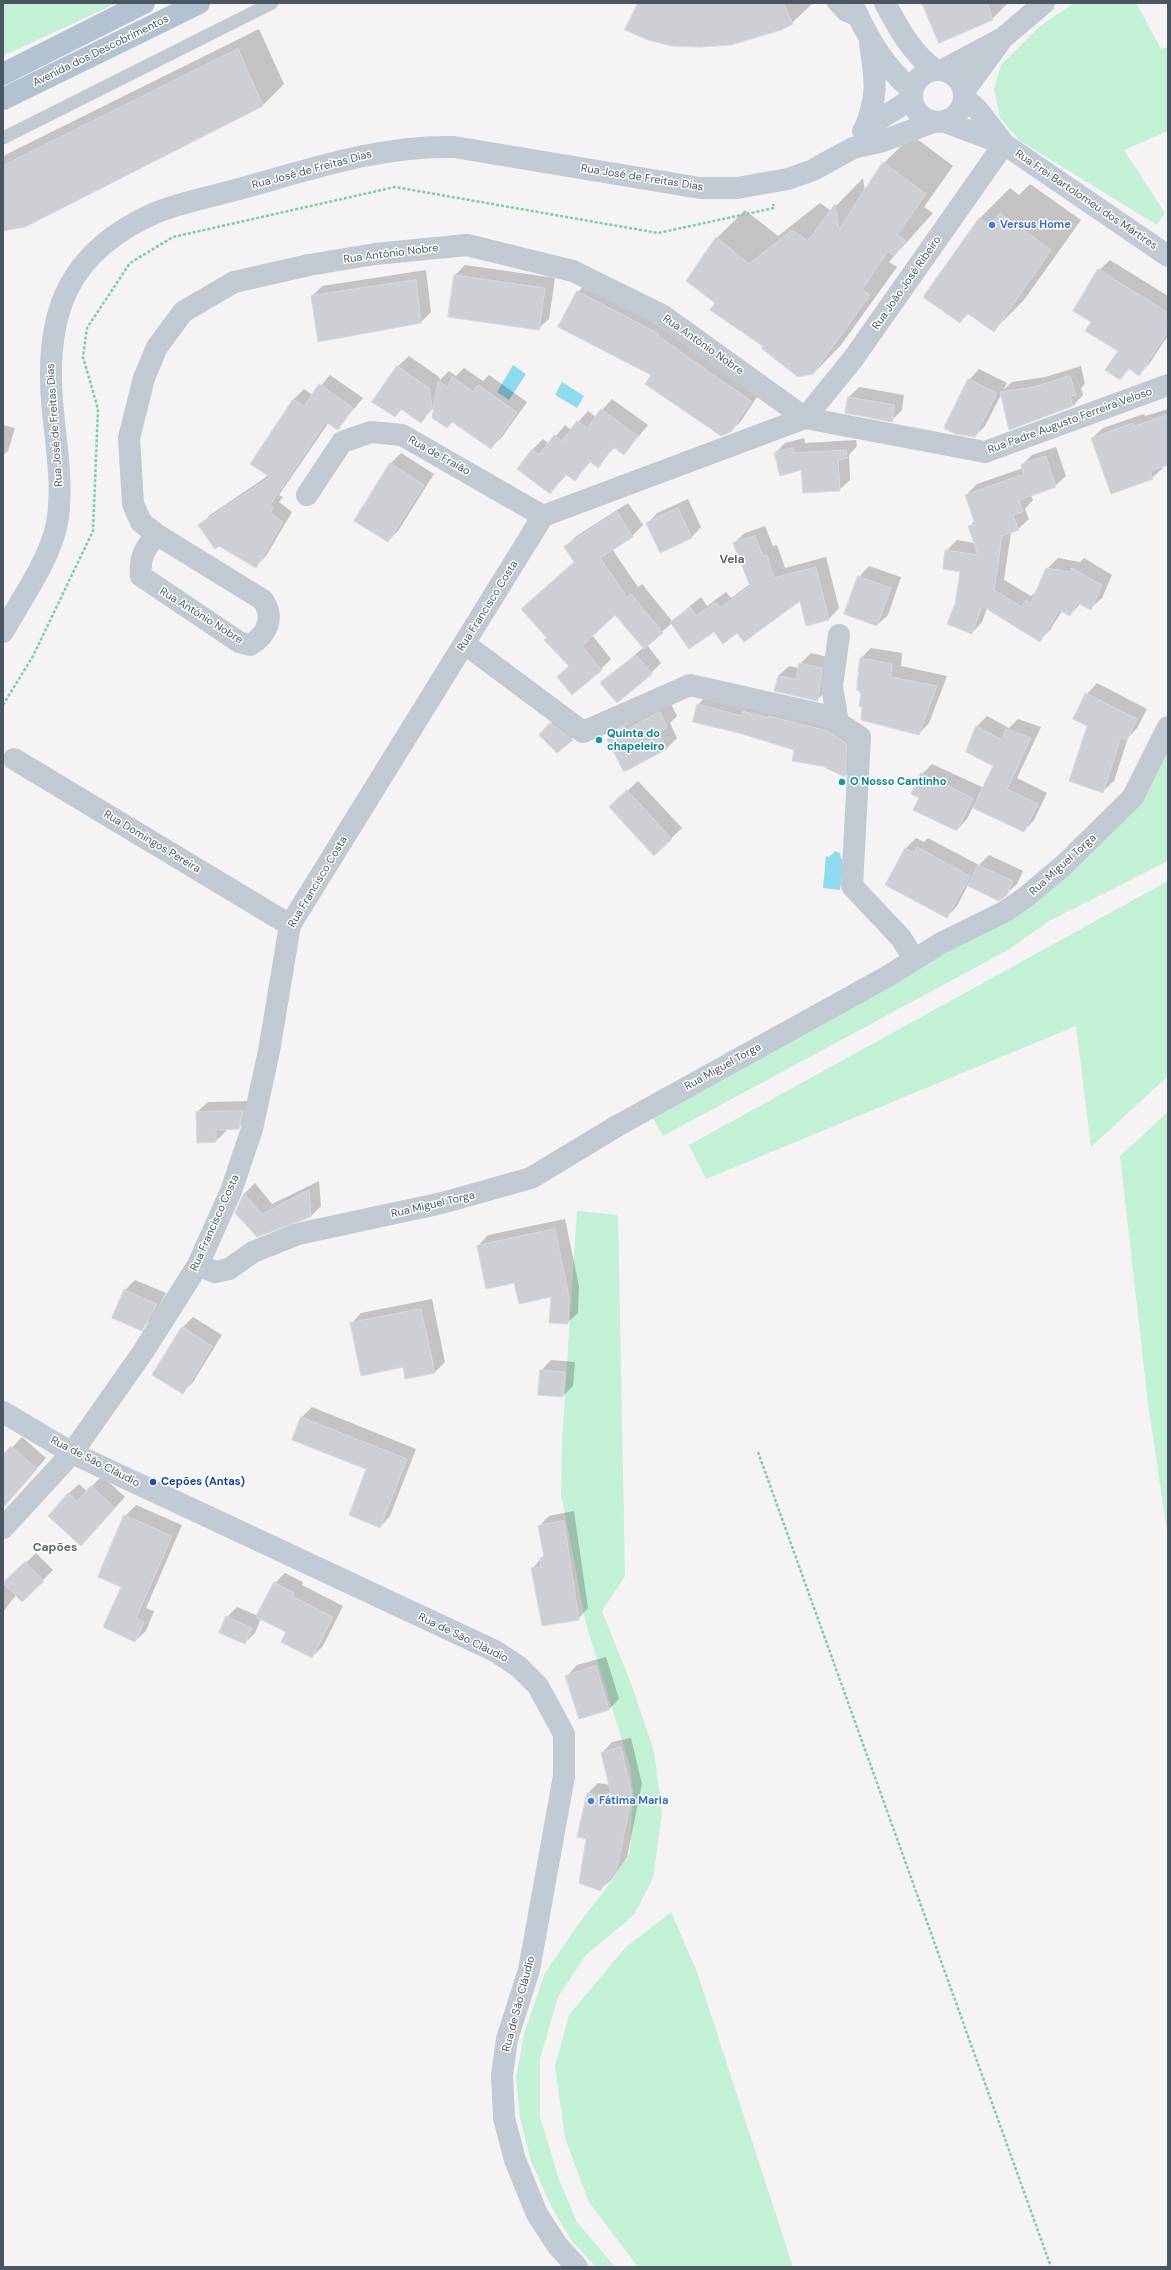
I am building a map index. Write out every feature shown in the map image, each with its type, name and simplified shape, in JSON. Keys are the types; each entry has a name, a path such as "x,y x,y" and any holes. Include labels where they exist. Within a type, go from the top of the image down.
{"main road":[{"name":"Avenida dos Descobrimentos","path":"3,74 144,3"},
{"name":"Avenida dos Descobrimentos","path":"3,99 199,3"},
{"path":"852,3 865,31 900,80 912,94 919,114 939,122 958,113 965,95 957,77 939,70 921,60 909,45 885,3"},
{"path":"853,148 865,128 874,107 876,83 865,31"},
{"path":"865,128 912,94 920,76 939,70"},
{"name":"Rua Frei Bartolomeu dos Mártires","path":"965,95 1004,144"},
{"name":"Rua Frei Bartolomeu dos Mártires","path":"939,122 1004,144 1168,256"},
{"name":"Rua José de Freitas Dias","path":"3,632 51,545 57,523 58,479 50,362 59,305 70,284 94,252 127,227 157,212 342,161 410,148 454,147 700,188 737,188 766,183 813,170 853,148 883,141 939,122"},
{"name":"Rua de São Cláudio","path":"3,1412 72,1453 495,1651 519,1667 538,1686 564,1734 564,1776 530,1970 507,2039 502,2075 504,2118 515,2160 537,2214 557,2245 577,2267"}],"street":[{"path":"939,70 1003,38 1044,3"},
{"path":"965,95 1003,38"},
{"name":"Rua João José Ribeiro","path":"806,418 853,360 1004,144"},
{"name":"Rua António Nobre","path":"156,534 146,548 140,563 141,576 239,642 250,645 262,638 269,619 268,608 263,600 156,534 141,522 133,504 129,438 144,378 157,347 183,312 234,282 309,265 375,254 467,245 573,271 662,315 806,418"},
{"name":"Rua Padre Augusto Ferreira Veloso","path":"806,418 984,452 1168,385"},
{"path":"543,516 806,418"},
{"name":"Rua de Fraião","path":"307,495 342,442 371,432 402,435 543,516"},
{"name":"Rua Francisco Costa","path":"3,1528 72,1453 143,1352 198,1265 231,1191 252,1129 269,1051 290,925 543,516"},
{"path":"838,723 832,686 839,635"},
{"path":"465,644 583,732 690,685 828,716 860,737 852,886 900,938 914,959"},
{"name":"Rua Miguel Torga","path":"198,1265 215,1272 229,1269 253,1252 298,1234 442,1203 530,1178 617,1126 941,943 1004,912 1046,882 1133,798 1168,727"},
{"name":"Rua Domingos Pereira","path":"14,759 290,925"}],"lane":[{"path":"3,138 272,3"},
{"path":"833,3 843,14 865,31"}],"path":[{"path":"3,705 33,656 93,531 98,409 83,357 87,328 130,263 173,237 395,187 658,233 774,208 766,183"},
{"path":"758,1452 1051,2267"}],"green space":[{"path":"3,3 117,3 3,56"},
{"path":"1074,3 1136,3 1161,49 1168,47 1168,131 1124,150 1165,213 1157,225 1020,141 1000,118 994,89 1001,65 1040,26"},
{"path":"1168,741 1168,861 1049,921 1008,950 663,1136 651,1115 1031,905"},
{"path":"1168,881 1168,1076 1091,1147 1076,1026 706,1179 689,1145"},
{"path":"1168,1112 1168,1538 1148,1403 1120,1156"},
{"path":"577,1211 618,1215 625,1576 602,1611 632,1686 654,1751 662,1813 653,1878 634,1915 586,1955 558,1997 540,2059 540,2117 560,2182 577,2222 615,2267 596,2267 571,2240 552,2208 531,2161 520,2118 516,2077 525,2031 545,1973 579,1923 605,1890 630,1852 633,1792 630,1766 586,1624 561,1493 562,1441"},
{"path":"671,1912 697,1972 793,2267 638,2267 589,2202 565,2138 555,2066 569,2015 625,1948"}],"water":[{"path":"513,365 526,374 509,400 497,392"},
{"path":"562,382 584,396 577,408 555,395"},
{"path":"835,851 840,853 841,859 844,859 840,890 823,888 826,856 829,857"}],"building":[{"path":"638,3 783,3 793,24 781,30 731,45 700,47 672,46 648,40 625,30"},
{"path":"922,3 987,3 993,20 939,43"},
{"path":"238,49 263,106 25,227 3,231 3,166"},
{"path":"883,162 926,194 897,235 906,241 894,256 888,251 862,290 870,295 813,374 798,377 761,348 764,347 710,310 715,303 686,281 716,237 749,264 792,230 808,241 835,204 839,229"},
{"path":"1000,213 1051,250 994,332 967,313 960,323 923,297 979,218 991,226"},
{"path":"1098,269 1168,313 1168,331 1139,376 1128,368 1120,380 1105,370 1118,351 1085,331 1091,322 1073,311"},
{"path":"454,275 545,288 539,330 448,317"},
{"path":"416,280 421,323 318,342 311,296"},
{"path":"577,291 659,334 658,336 751,401 731,432 721,436 645,384 651,375 558,327"},
{"path":"397,366 429,388 432,408 421,423 401,409 395,417 372,402"},
{"path":"1070,376 1076,395 1070,396 1073,406 1009,430 1000,392 1034,387"},
{"path":"453,377 473,392 478,385 517,412 491,449 452,422 447,428 432,418 438,381 447,387"},
{"path":"968,379 997,393 975,437 955,434 944,428"},
{"path":"319,384 353,408 338,430 326,422 270,505 273,508 270,513 283,522 256,568 219,546 215,549 198,525 270,477 250,464 293,399 304,406"},
{"path":"848,397 895,405 892,422 845,413"},
{"path":"601,409 638,436 624,455 613,447 598,468 589,461 575,481 565,474 550,494 517,469 532,449 539,455 554,435 562,441 577,421 587,428"},
{"path":"1168,415 1168,465 1150,471 1153,479 1111,494 1091,438 1133,423 1134,426"},
{"path":"793,448 795,453 846,450 847,458 838,460 840,491 803,493 801,470 780,476 774,453"},
{"path":"1046,456 1056,487 1019,500 1023,512 1013,515 1019,530 1002,536 994,590 1022,607 1026,600 1031,603 1046,568 1070,572 1072,568 1102,585 1091,610 1077,603 1070,616 1059,610 1040,642 982,606 972,634 947,624 955,604 960,572 943,569 945,550 978,555 968,526 975,524 965,495 1024,474 1021,465"},
{"path":"390,463 424,485 388,542 354,521"},
{"path":"678,508 692,538 660,553 646,523"},
{"path":"617,512 633,537 600,558 627,597 631,594 663,633 644,649 615,615 582,646 602,670 572,695 557,677 569,666 544,640 547,638 521,609 574,562 564,547"},
{"path":"755,536 763,556 767,555 774,578 816,567 829,620 806,626 800,601 744,642 737,633 723,644 714,632 689,649 670,622 690,607 696,616 716,602 720,608 750,586 733,543"},
{"path":"858,576 891,588 877,626 844,614"},
{"path":"636,655 652,674 617,703 600,683"},
{"path":"860,658 892,664 891,677 937,686 919,735 861,720 862,707 859,706 861,693 857,690"},
{"path":"799,663 822,668 818,701 774,691 778,676 796,679"},
{"path":"1086,693 1137,719 1127,740 1121,737 1103,793 1069,781 1087,726 1073,719"},
{"path":"697,704 742,716 742,711 769,718 769,716 828,731 847,744 845,777 822,766 792,761 794,750 739,733 693,722"},
{"path":"660,712 667,727 658,732 667,749 624,772 607,740"},
{"path":"550,723 573,740 557,753 539,735"},
{"path":"976,726 1002,740 1006,729 1031,738 1007,789 1038,804 1024,832 973,808 993,766 966,752"},
{"path":"921,773 973,798 957,831 913,810 919,798 911,794"},
{"path":"627,790 672,839 654,856 609,807"},
{"path":"917,847 970,876 947,918 885,885 905,848 914,853"},
{"path":"978,865 1013,881 1007,895 999,901 968,886"},
{"path":"243,1111 239,1129 216,1130 216,1142 197,1143 196,1112"},
{"path":"309,1190 311,1217 257,1237 235,1213 244,1193 262,1214"},
{"path":"555,1229 569,1297 568,1324 549,1323 551,1297 519,1304 514,1283 486,1289 477,1246"},
{"path":"124,1290 157,1304 142,1331 112,1318"},
{"path":"421,1309 435,1373 405,1379 403,1367 361,1376 350,1323"},
{"path":"182,1327 212,1346 183,1394 152,1375"},
{"path":"540,1370 565,1372 563,1397 538,1395"},
{"path":"301,1417 407,1459 380,1528 349,1515 366,1469 292,1440"},
{"path":"11,1446 37,1469 3,1508 3,1455"},
{"path":"91,1486 115,1508 81,1546 48,1516 68,1493 77,1501"},
{"path":"124,1515 172,1536 136,1618 144,1622 135,1642 103,1627 121,1587 98,1577"},
{"path":"564,1521 579,1620 542,1626 531,1568 541,1567 540,1558 544,1557 538,1526"},
{"path":"25,1562 44,1581 22,1602 3,1583"},
{"path":"274,1582 294,1593 292,1596 333,1617 312,1658 281,1642 286,1632 256,1617"},
{"path":"226,1616 252,1628 245,1644 219,1633"},
{"path":"596,1666 609,1710 579,1719 565,1676"},
{"path":"621,1747 632,1795 617,1868 600,1891 579,1883 586,1839 577,1837 587,1793 612,1798 601,1753"}],"place":[{"name":"Versus Home","path":"992,225"},
{"name":"Quinta do chapeleiro","path":"599,740"},
{"name":"O Nosso Cantinho","path":"842,782"},
{"name":"Cepões (Antas)","path":"153,1482"},
{"name":"Fátima Maria","path":"591,1801"}],"district":[{"name":"Vela","path":"732,560"},
{"name":"Capões","path":"55,1548"}]}
